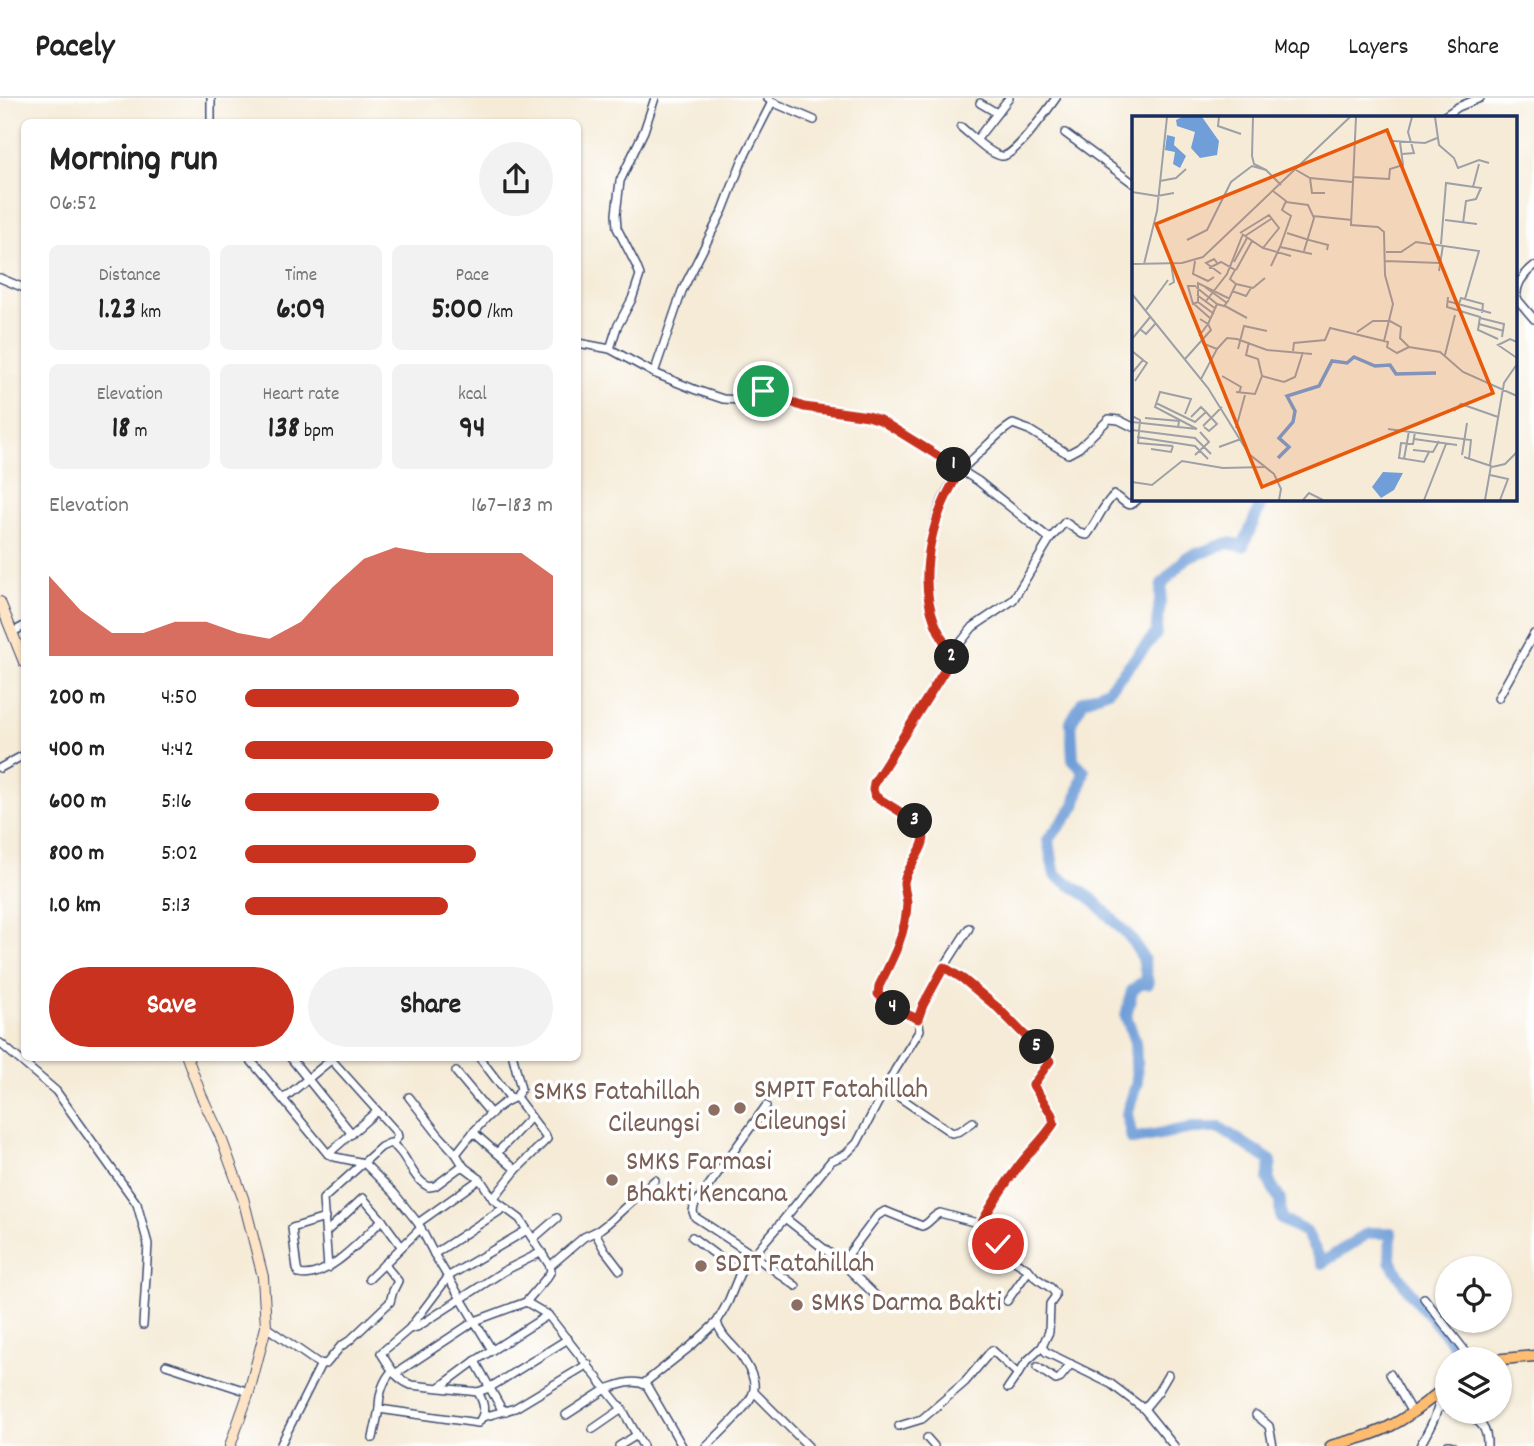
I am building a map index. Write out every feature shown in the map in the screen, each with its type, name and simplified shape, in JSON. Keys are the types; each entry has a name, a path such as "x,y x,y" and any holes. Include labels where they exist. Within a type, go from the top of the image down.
{"main road":[{"path":"1512,1358 1534,1356"},
{"path":"1331,1446 1382,1430 1412,1413 1435,1395"}],"street":[{"path":"211,98 211,119"},
{"path":"610,349 640,275 617,228 615,214 620,181 644,131 656,98"},
{"path":"977,139 1009,98"},
{"path":"961,127 1002,157 1008,155 1056,98"},
{"path":"1444,116 1480,98"},
{"path":"654,373 682,291 717,221 769,100 814,120"},
{"path":"980,103 997,113"},
{"path":"1065,133 1132,182"},
{"path":"1534,266 1522,279 1516,295 1534,319"},
{"path":"0,278 21,287"},
{"path":"581,344 610,349 654,373 723,398 740,400 767,391 804,407 874,418 978,481 1050,539"},
{"path":"953,657 934,621 930,606 928,553 937,516 961,470 1013,424 1029,430 1068,454 1079,448 1109,419 1119,420 1132,426"},
{"path":"918,1019 891,1007 878,994 879,986 900,944 907,903 904,880 921,848 925,834 918,823 875,796 874,783 961,642 973,627 1013,600 1050,539 1065,522 1087,536 1102,509 1114,495 1129,505 1137,500"},
{"path":"0,602 21,654"},
{"path":"13,632 21,628"},
{"path":"1498,698 1534,634"},
{"path":"0,768 21,757"},
{"path":"643,1384 717,1322 740,1273 752,1255 831,1161 857,1143 895,1070 920,1030 918,1019 923,1005 969,928"},
{"path":"944,967 998,1008 1050,1061 1033,1085 1052,1115 1054,1123 999,1192 981,1224"},
{"path":"0,1043 56,1091 137,1204 148,1244 143,1325"},
{"path":"190,1061 201,1096 220,1135 243,1198 262,1277 266,1327 249,1392 230,1446"},
{"path":"251,1061 328,1154 364,1163 394,1193 420,1225 492,1350"},
{"path":"293,1061 352,1134"},
{"path":"283,1099 327,1061"},
{"path":"328,1268 323,1199 381,1147 392,1144 398,1135 333,1061"},
{"path":"482,1061 546,1137 546,1141 516,1170 493,1199"},
{"path":"456,1154 491,1114 521,1089 514,1061"},
{"path":"456,1072 491,1114"},
{"path":"886,1088 953,1133 973,1122"},
{"path":"373,1437 384,1381 475,1321 526,1302 551,1271 534,1238 520,1219 493,1199 480,1179 464,1167 409,1097"},
{"path":"766,1106 694,1206 693,1212 695,1217 796,1286"},
{"path":"328,1154 377,1111"},
{"path":"497,1153 531,1117"},
{"path":"473,1132 516,1170"},
{"path":"392,1144 421,1183 429,1187 464,1167"},
{"path":"369,1279 420,1225 480,1179"},
{"path":"550,1266 584,1237 608,1223 655,1181"},
{"path":"326,1232 363,1198 401,1246"},
{"path":"435,1254 504,1208"},
{"path":"842,1263 877,1216 885,1211 922,1226 940,1213 981,1224 997,1240 1002,1253 1055,1293 1051,1304 1048,1335 1042,1347 1027,1361 1008,1388"},
{"path":"325,1217 293,1226 299,1274 309,1275 328,1268 382,1220"},
{"path":"534,1238 557,1218"},
{"path":"785,1218 842,1263 877,1297"},
{"path":"527,1230 449,1276 409,1329 381,1353 405,1383 478,1392 489,1388 568,1339"},
{"path":"595,1232 620,1270"},
{"path":"692,1237 740,1273"},
{"path":"409,1329 417,1328 504,1271 542,1252"},
{"path":"266,1327 321,1364 326,1364 341,1346 390,1302 398,1281 384,1264"},
{"path":"1007,1301 1028,1270"},
{"path":"1424,1298 1462,1347"},
{"path":"526,1302 548,1315 568,1339 622,1409 643,1446"},
{"path":"440,1387 475,1361 548,1315"},
{"path":"706,1446 754,1392 754,1382 748,1366 722,1335 717,1322"},
{"path":"1042,1347 1046,1352 1111,1384 1144,1409 1174,1446"},
{"path":"899,1426 922,1419 965,1381 992,1350 1018,1374"},
{"path":"475,1361 501,1408 506,1411"},
{"path":"279,1446 321,1364"},
{"path":"483,1417 515,1408 588,1364"},
{"path":"1037,1367 1058,1380 1071,1364"},
{"path":"166,1365 249,1392"},
{"path":"1390,1374 1412,1413"},
{"path":"1144,1409 1168,1375"},
{"path":"566,1415 606,1389 632,1382 643,1384 682,1446"},
{"path":"379,1409 474,1424 478,1423 484,1412 484,1402 478,1392"},
{"path":"754,1392 808,1446"},
{"path":"593,1429 622,1409"},
{"path":"1420,1446 1435,1415"},
{"path":"1256,1416 1269,1426 1273,1446"},
{"path":"1479,1424 1485,1429 1487,1446"},
{"path":"619,1446 637,1434"},
{"path":"927,1438 934,1446"}],"waterway":[{"path":"1263,500 1243,546 1228,543 1186,558 1162,584 1156,634 1108,690 1083,701 1071,722 1073,760 1084,771 1075,806 1048,840 1055,875 1091,898 1130,937 1143,958 1148,984 1140,984 1132,991 1126,1016 1135,1042 1137,1082 1127,1114 1132,1139 1192,1128 1220,1128 1271,1161 1268,1179 1280,1200 1281,1219 1306,1232 1322,1263 1368,1233 1391,1233 1390,1261 1409,1291 1456,1347"}],"place":[{"name":"SMPIT Fatahillah Cileungsi","path":"740,1108"},
{"name":"SMKS Fatahillah Cileungsi","path":"714,1110"},
{"name":"SMKS Farmasi Bhakti Kencana","path":"612,1180"},
{"name":"SDIT Fatahillah","path":"701,1266"},
{"name":"SMKS Darma Bakti","path":"797,1305"}],"route":[{"path":"763,391 772,392 804,407 880,420 961,470 937,516 928,553 930,606 934,621 953,657 874,783 875,796 918,823 925,834 921,848 904,880 907,903 900,944 879,986 878,994 891,1007 918,1019 944,967 998,1008 1050,1061 1033,1087 1052,1115 1054,1123 999,1192 981,1224 998,1244"}]}
